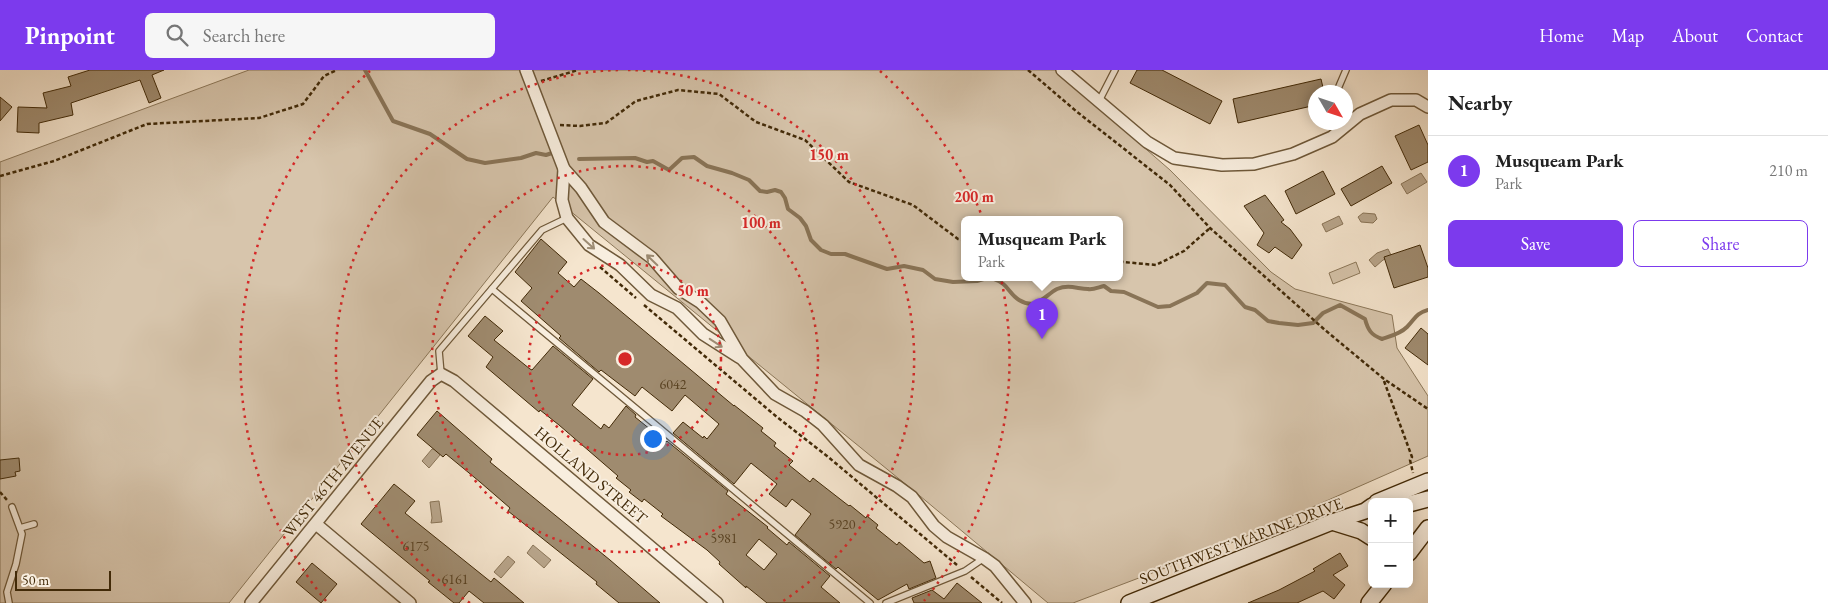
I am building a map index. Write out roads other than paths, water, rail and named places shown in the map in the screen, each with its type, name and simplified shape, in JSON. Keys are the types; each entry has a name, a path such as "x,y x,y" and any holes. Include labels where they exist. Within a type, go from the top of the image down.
{"main road":[{"name":"SOUTHWEST MARINE DRIVE","path":"1393,498 1428,481"},
{"path":"1413,503 1428,499"},
{"name":"SOUTHWEST MARINE DRIVE","path":"1129,603 1368,509"},
{"path":"1332,522 1361,531 1368,535"},
{"path":"1413,548 1428,530"},
{"path":"1369,603 1381,588"}],"street":[{"path":"526,70 564,169 581,188 604,222 652,258 678,288 700,302 720,320 742,360"},
{"path":"1066,71 1147,142 1174,158 1222,165 1254,164 1293,154 1332,136 1340,130"},
{"path":"1353,119 1360,114 1391,100 1416,100 1428,107"},
{"path":"564,169 562,200 567,218 590,245 620,265 652,295 677,308 703,334 742,360 775,394 805,411 823,425 859,465 897,486 912,497 934,526 947,537 995,566 1025,603"},
{"name":"WEST 46TH AVENUE","path":"251,603 431,381 441,374"},
{"name":"HOLLAND STREET","path":"441,374 454,381 717,603"},
{"path":"316,524 410,603"}],"lane":[{"path":"1100,101 1115,70"},
{"path":"1340,85 1346,70"},
{"path":"441,374 439,351 542,230 567,218"},
{"path":"492,289 870,603"},
{"path":"9,603 7,592 16,564 22,534 12,507"},
{"path":"20,528 34,524"},
{"path":"886,603 965,572 984,558"}],"waterway":[{"path":"365,70 393,121 430,134 467,159 485,163 521,158 536,153 546,155 552,153"},
{"path":"579,159 635,158 647,162 653,161 669,170 682,158 694,157 707,166 749,180 760,191 775,190 781,192 788,209 800,218 806,226 811,240 821,250 831,254 845,254 887,269 904,266 923,270 935,279 953,282 977,281"},
{"path":"999,281 1019,300 1031,304 1040,301 1061,288 1094,289 1104,286 1111,291 1124,292 1158,307 1170,306 1197,293 1207,283 1225,285 1245,307 1255,310 1268,321 1298,325 1313,323 1323,313 1340,305 1365,319 1370,332 1382,339 1401,331 1418,315 1428,310"}],"place":[{"name":"Musqueam Park","path":"1042,339"}]}
